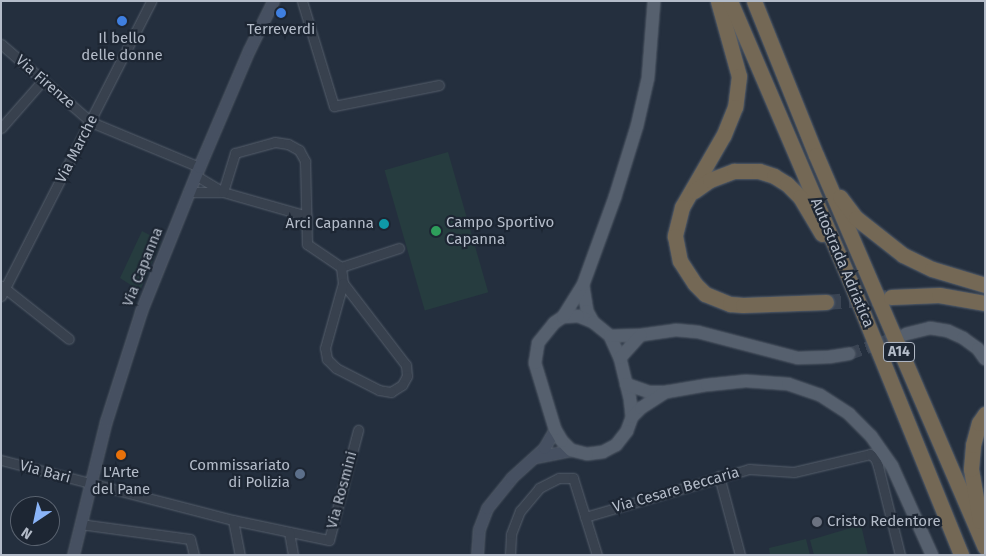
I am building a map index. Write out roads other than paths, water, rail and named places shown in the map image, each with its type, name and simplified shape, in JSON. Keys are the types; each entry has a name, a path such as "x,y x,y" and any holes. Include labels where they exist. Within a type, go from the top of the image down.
{"highway":[{"path":"718,1 739,76 730,122 682,207 676,236 680,261 686,272 705,294 717,300 742,305 826,302"},
{"name":"Autostrada Adriatica","path":"730,1 850,281 961,555"},
{"name":"Autostrada Adriatica","path":"754,1 816,155 985,546"},
{"path":"816,155 844,203 856,218 881,239 903,255 932,269 985,285"},
{"path":"691,193 710,180 734,171 758,171 774,176 787,184 800,197 850,281"},
{"path":"891,297 939,295 985,303"},
{"path":"985,414 979,423 972,445 971,469 985,546"}],"main road":[{"name":"Via Capanna","path":"73,555 89,483 129,345 188,192 273,1"},
{"path":"571,450 562,441 555,429 535,363 538,343 554,323 563,317 582,285 615,196 637,126 648,78 654,1"},
{"path":"582,285 587,311 593,322"},
{"path":"563,317 578,316 593,322 610,336 620,358 632,417"},
{"path":"906,334 930,328 948,331 963,338 978,349 985,359"},
{"path":"610,336 641,335 676,330 698,332 798,358 849,354"},
{"path":"620,358 641,335"},
{"path":"626,384 649,392 666,392 746,381 788,384 820,395 849,414 871,436 892,466 932,555"},
{"path":"536,457 571,450 587,454 603,452 616,445 627,431 632,417 641,408 666,392"},
{"path":"478,555 479,529 487,508 511,478 536,457 551,438 555,429"}],"street":[{"name":"Via Marche","path":"2,290 91,122 151,1"},
{"path":"302,1 334,106 439,85"},
{"name":"Via Firenze","path":"1,44 91,122 197,171 223,192"},
{"path":"1,128 43,80"},
{"path":"223,192 235,153 275,142 288,144 299,150 305,161 307,244 341,268 344,283 406,365 407,376 402,386 391,392 379,390 336,368 327,359 325,348 344,283"},
{"path":"188,192 223,192 307,216"},
{"path":"341,268 399,248"},
{"path":"2,290 69,339"},
{"name":"Via Rosmini","path":"89,483 233,520 329,540 358,430"},
{"name":"Via Cesare Beccaria","path":"585,517 749,468 794,472 870,454 875,458 878,466 900,555"},
{"name":"Via Bari","path":"1,460 89,483"},
{"path":"719,476 740,555"},
{"path":"510,555 511,534 520,511 539,488 559,478 573,478 597,555"},
{"path":"233,520 240,555"},
{"path":"80,524 190,539 194,555"},
{"path":"289,532 293,555"}],"tunnel":[{"path":"826,302 889,297"},
{"path":"849,354 903,335"}],"place":[{"name":"Terreverdi","path":"281,13"},
{"name":"Il bello delle donne","path":"122,21"},
{"name":"Arci Capanna","path":"384,224"},
{"name":"Campo Sportivo Capanna","path":"436,231"},
{"name":"L'Arte del Pane","path":"121,455"},
{"name":"Commissariato di Polizia","path":"300,474"},
{"name":"Cristo Redentore","path":"817,522"}]}
